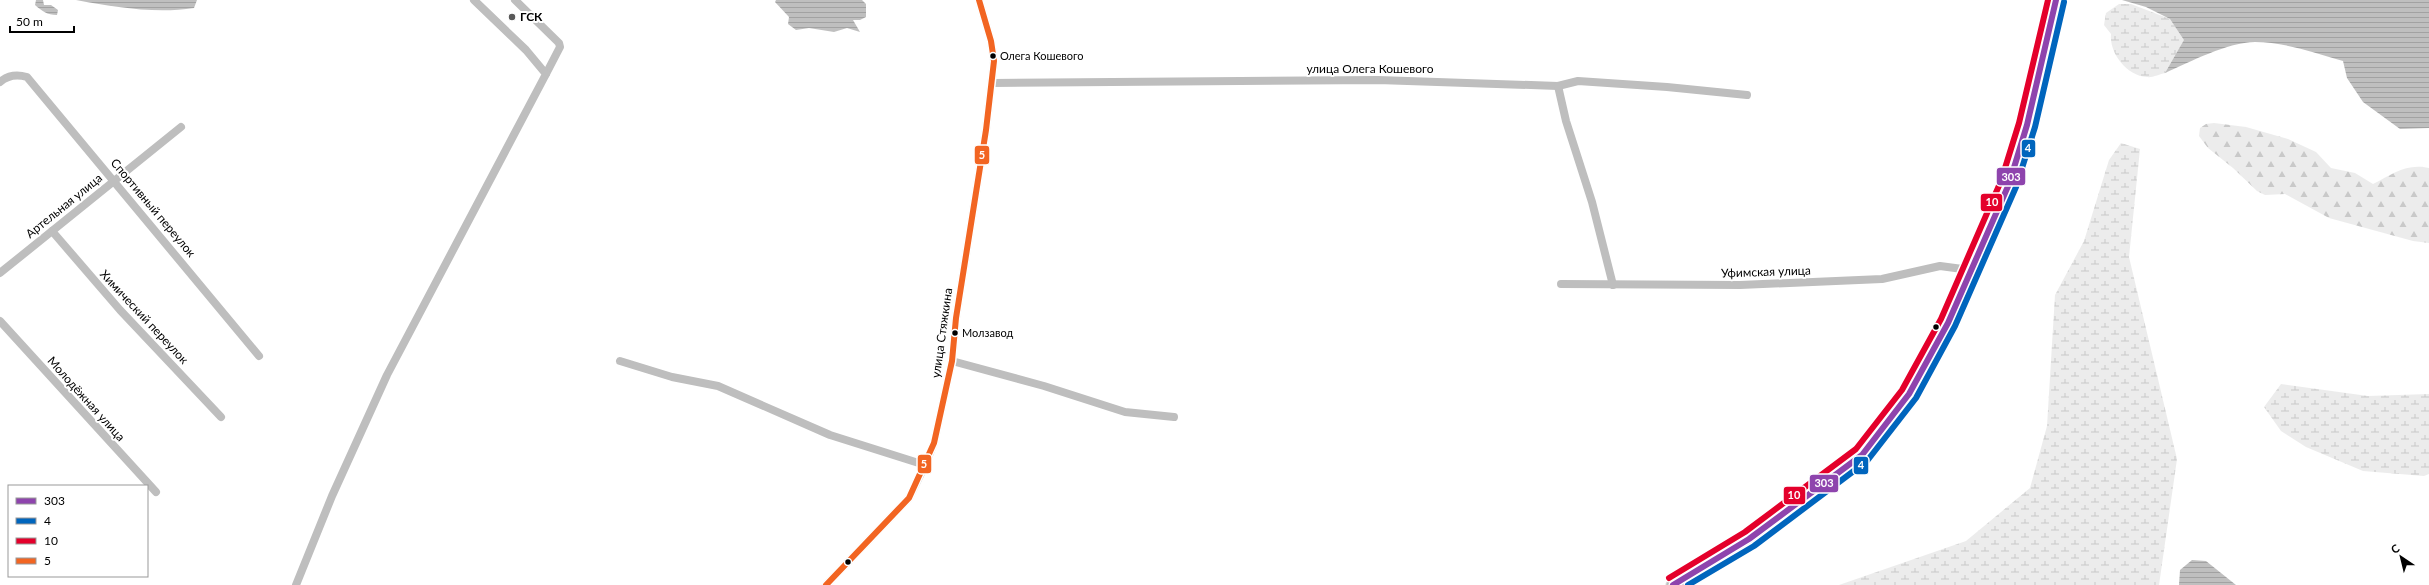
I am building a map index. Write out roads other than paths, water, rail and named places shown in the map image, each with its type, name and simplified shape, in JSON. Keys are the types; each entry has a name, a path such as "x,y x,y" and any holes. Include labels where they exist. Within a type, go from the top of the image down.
{"main road":[{"path":"1673,585 1749,539 1862,455 1909,394 1948,323 2011,177 2027,125 2056,0"}],"street":[{"path":"474,0 526,50 546,74"},
{"path":"296,585 332,496 387,375 560,47 559,43 515,0"},
{"name":"улица Стяжкина","path":"826,585 908,498 926,465 934,443 952,361 956,318 992,83 994,61 991,41 979,0"},
{"name":"Спортивный переулок","path":"0,82 20,74 27,77 115,180 259,356"},
{"name":"улица Олега Кошевого","path":"992,83 1378,80 1558,86 1578,81 1667,87 1747,95"},
{"path":"1558,86 1566,121 1592,202 1613,285"},
{"name":"Артельная улица","path":"0,273 180,127"},
{"name":"Химический переулок","path":"52,231 120,310 221,417"},
{"name":"Уфимская улица","path":"1561,284 1748,285 1882,279 1940,266 1970,270"},
{"name":"Молодёжная улица","path":"0,321 156,492"},
{"path":"620,361 672,377 718,386 830,435 926,465"},
{"path":"952,361 1036,383 1125,412 1174,417"}],"place":[{"name":"ГСК","path":"512,17"},
{"name":"Олега Кошевого","path":"993,56"},
{"name":"Молзавод","path":"955,333"}]}
